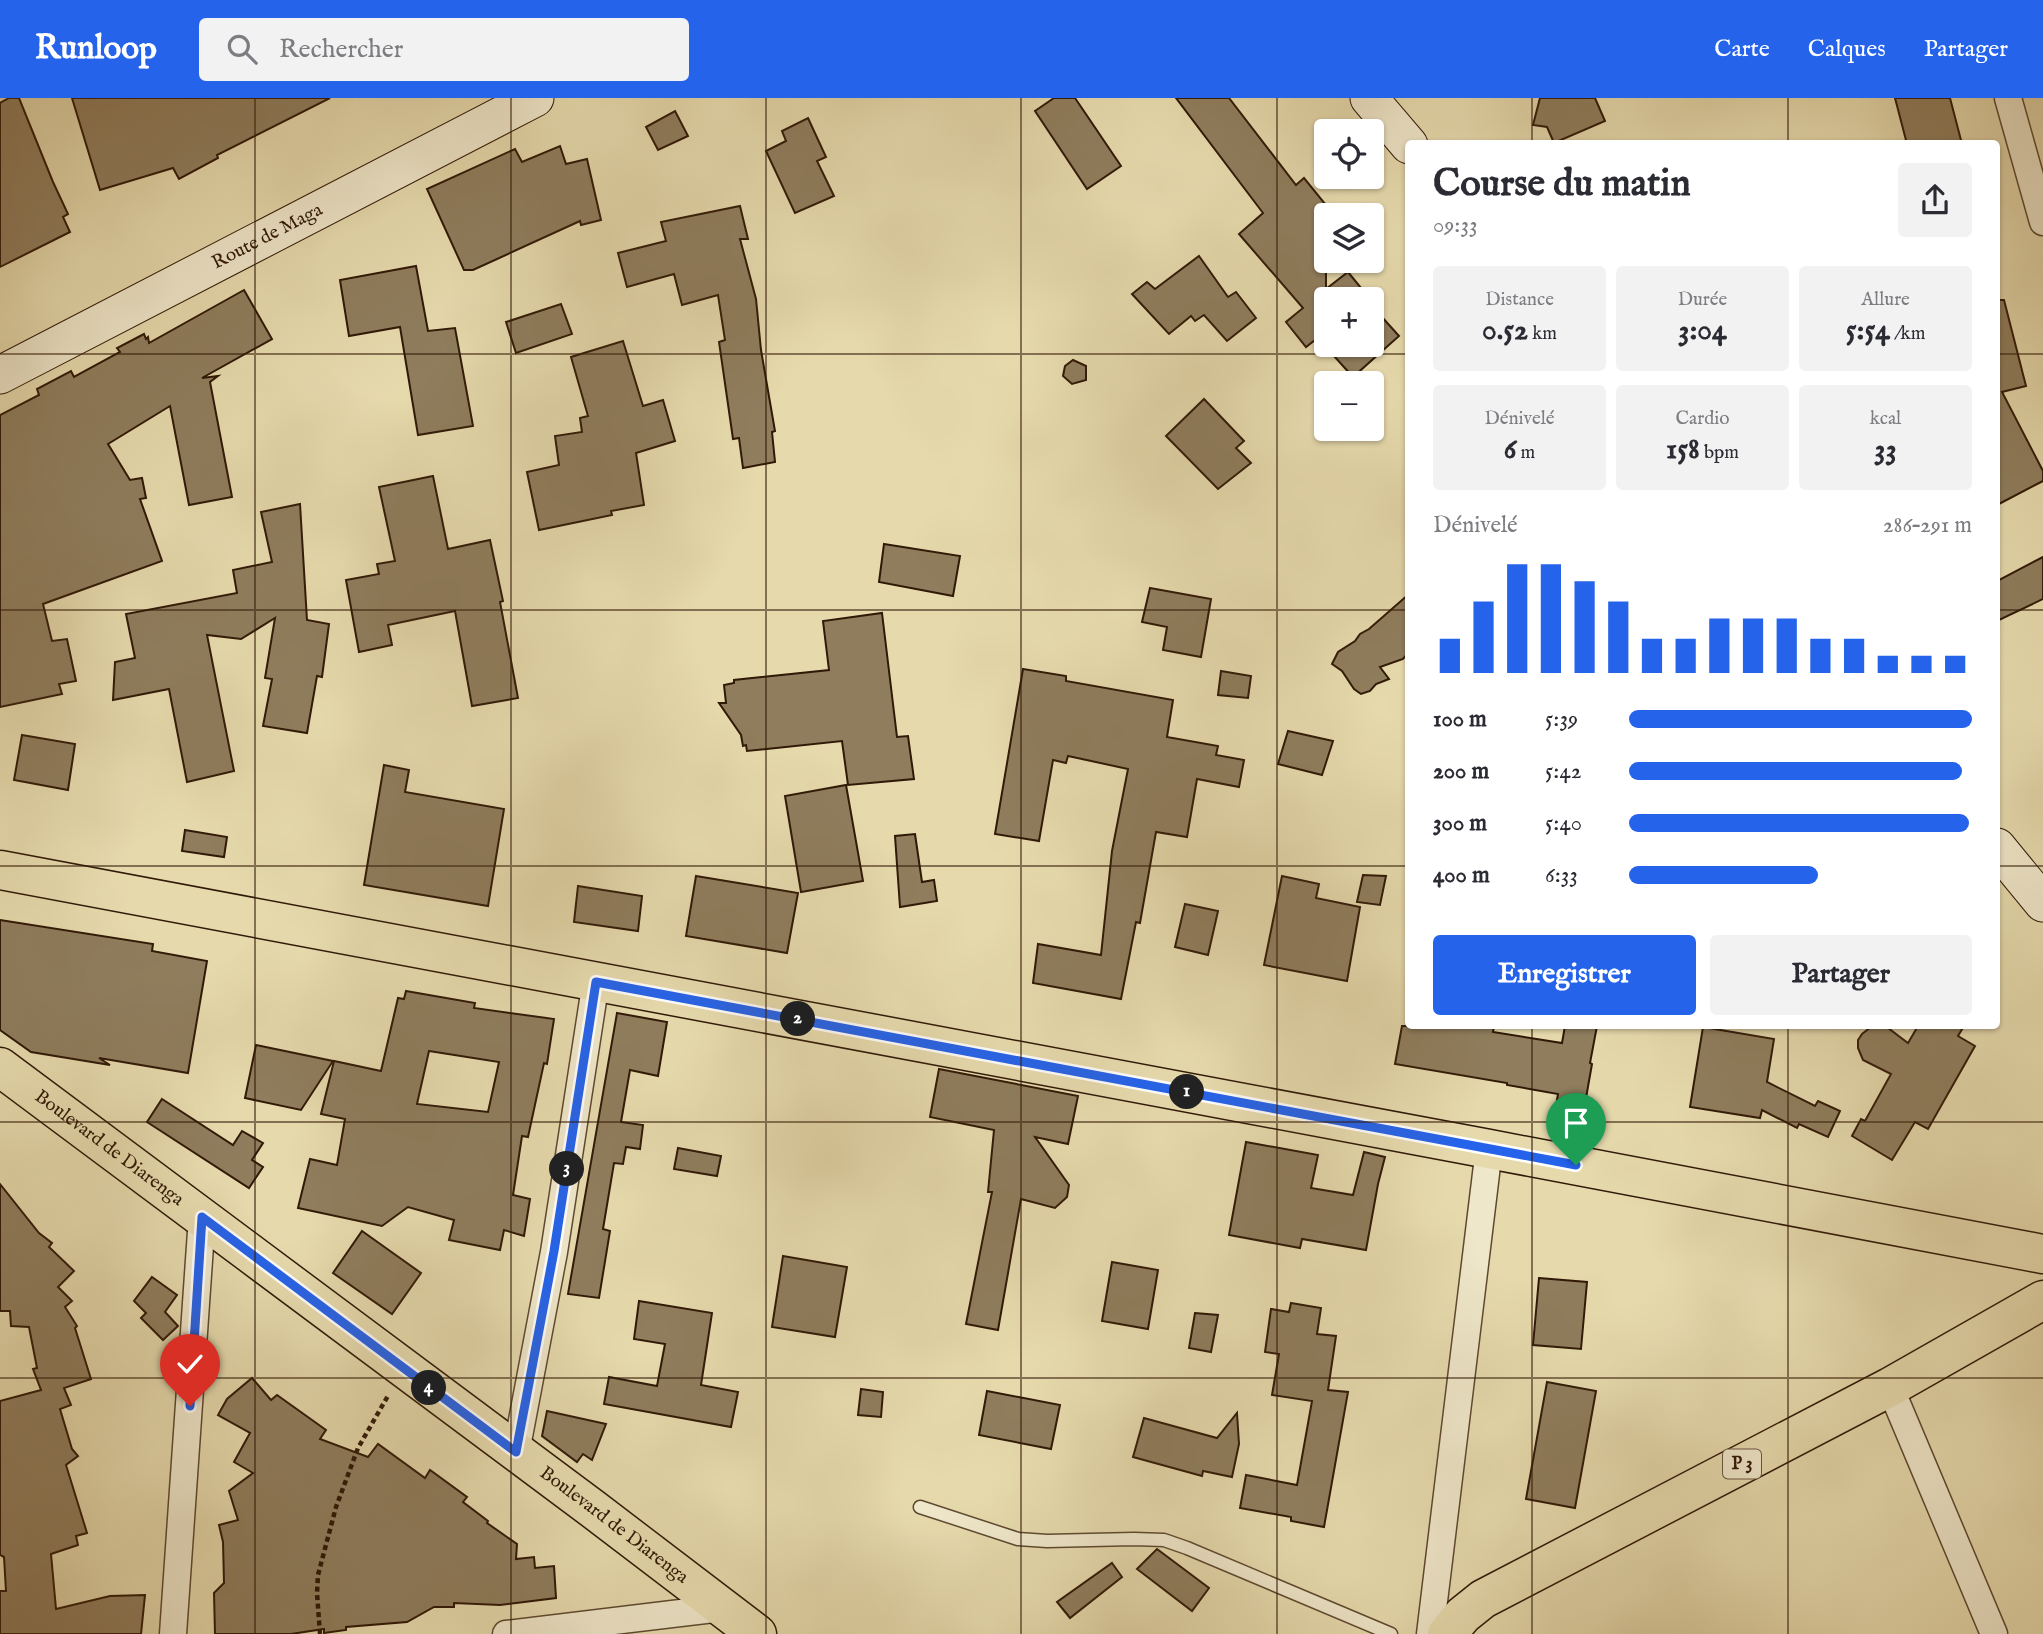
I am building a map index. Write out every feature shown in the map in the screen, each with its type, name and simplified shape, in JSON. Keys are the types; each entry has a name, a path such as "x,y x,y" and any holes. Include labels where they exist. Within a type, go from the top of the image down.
{"main road":[{"name":"Route de Maga","path":"0,375 535,98"},
{"path":"1369,98 1405,140"},
{"path":"2000,851 2043,902"},
{"path":"0,870 2043,1254"},
{"name":"Boulevard de Diarenga","path":"0,1067 757,1634"},
{"name":"P 3","path":"1447,1634 1463,1615 1483,1600 1890,1387 2043,1300"}],"street":[{"path":"2008,98 2043,222"},
{"path":"516,1452 554,1251 596,982"},
{"path":"1430,1634 1489,1149"},
{"path":"173,1634 202,1217"},
{"path":"1890,1387 1994,1634"},
{"path":"506,1634 619,1627 722,1608"}],"lane":[{"path":"920,1507 1018,1539 1164,1540 1391,1634"}],"path":[{"path":"320,1634 318,1575 336,1507 358,1448 404,1368"}],"building":[{"path":"9,98 19,98 68,214 63,217 70,232 0,267 0,103"},
{"path":"72,98 330,98 217,155 218,158 179,179 173,168 100,190"},
{"path":"1054,98 1075,98 1121,166 1087,189 1035,111"},
{"path":"1176,98 1229,98 1296,185 1304,178 1324,203 1314,203 1314,273 1326,273 1326,287 1314,287 1314,341 1306,347 1286,322 1303,308 1239,234 1263,213"},
{"path":"1540,98 1595,98 1605,121 1561,140 1553,140 1547,127 1533,125"},
{"path":"1895,98 1950,98 1961,140 1906,140"},
{"path":"675,111 688,136 658,150 646,127"},
{"path":"808,118 826,157 817,161 834,196 795,213 766,151 786,141 782,131"},
{"path":"560,146 566,164 587,159 601,220 581,225 580,221 473,270 464,270 427,189 515,149 522,162"},
{"path":"740,206 748,239 740,239 756,299 761,350 775,431 772,432 775,462 743,468 739,438 733,439 719,342 725,340 718,295 682,305 674,274 627,287 618,253 666,241 661,222"},
{"path":"1199,256 1228,297 1236,292 1256,318 1227,341 1204,315 1195,321 1191,316 1169,334 1132,294 1147,282 1155,289"},
{"path":"416,266 428,331 455,328 473,426 418,435 400,327 349,336 340,280"},
{"path":"1347,273 1360,287 1329,287"},
{"path":"244,290 272,339 202,378 218,376 210,382 232,497 189,505 170,406 108,444 130,480 142,478 146,498 140,499 162,561 43,604 52,641 67,639 76,681 59,684 62,694 0,707 0,415 39,395 37,389 71,371 74,377 120,352 117,348 144,334 149,343"},
{"path":"2000,300 2004,300 2026,386 2002,392 2043,471 2043,481 2000,503"},
{"path":"561,304 572,334 516,353 506,322"},
{"path":"1384,319 1399,336 1384,349"},
{"path":"623,341 643,406 663,400 675,441 636,453 644,505 611,511 612,515 539,530 527,472 559,465 555,436 582,432 580,418 588,416 571,357"},
{"path":"1335,357 1375,357 1360,371 1348,371"},
{"path":"1073,360 1086,366 1086,380 1072,384 1063,376 1065,366"},
{"path":"1204,399 1244,441 1236,448 1251,463 1218,489 1166,436"},
{"path":"433,476 448,549 490,540 503,601 500,602 518,698 472,706 455,611 388,625 392,645 359,652 346,580 379,574 377,564 395,561 379,487"},
{"path":"300,504 307,620 329,624 322,677 317,676 307,733 263,726 272,679 265,678 275,618 241,639 207,635 234,771 187,782 169,689 113,700 115,662 135,658 126,614 237,593 233,570 272,562 261,512"},
{"path":"884,544 960,556 953,596 879,582"},
{"path":"2043,557 2043,599 2000,620 2000,579"},
{"path":"1150,588 1211,599 1201,657 1163,650 1167,627 1142,622"},
{"path":"1405,598 1405,657 1380,667 1389,679 1361,694 1354,689 1342,671 1332,664 1338,652"},
{"path":"882,613 897,737 908,736 914,779 848,785 842,741 747,751 741,735 719,703 726,703 724,685 734,683 734,680 829,670 823,621"},
{"path":"1023,669 1066,676 1066,681 1173,700 1167,737 1218,746 1216,755 1244,760 1239,787 1197,779 1187,837 1156,832 1140,923 1136,922 1121,999 1033,983 1038,944 1101,955 1112,851 1128,769 1068,756 1066,763 1053,760 1039,841 995,834"},
{"path":"1221,671 1251,676 1248,698 1218,695"},
{"path":"1288,731 1333,741 1322,775 1278,764"},
{"path":"22,735 75,744 68,790 14,780"},
{"path":"384,765 409,770 405,792 504,809 488,906 364,885"},
{"path":"846,785 863,881 801,892 785,796"},
{"path":"185,830 227,837 224,857 182,851"},
{"path":"915,834 922,882 934,880 937,901 900,907 895,836"},
{"path":"1363,875 1386,876 1380,905 1357,902"},
{"path":"696,876 798,893 787,953 686,936"},
{"path":"1282,876 1319,884 1316,898 1360,907 1347,981 1264,965"},
{"path":"578,886 642,896 638,931 574,922"},
{"path":"1185,904 1218,911 1208,955 1175,947"},
{"path":"0,920 153,944 152,951 207,961 188,1073 99,1058 110,1065 31,1052 0,1030"},
{"path":"406,991 475,1003 474,1008 554,1019 547,1064 544,1063 528,1137 522,1136 513,1195 530,1199 524,1236 504,1230 500,1250 449,1240 454,1220 408,1207 382,1226 298,1208 310,1159 337,1165 345,1119 321,1114 334,1061 381,1071 398,998 404,999","holes":["429,1051 499,1062 488,1112 417,1104"]},
{"path":"617,1013 667,1022 658,1076 630,1070 621,1122 643,1125 640,1149 626,1147 623,1164 614,1163 603,1229 610,1231 599,1298 568,1294"},
{"path":"1402,1026 1405,1026 1405,1029 1494,1029 1493,1032 1562,1043 1564,1029 1596,1029 1586,1098 1581,1097 1579,1110 1556,1106 1558,1094 1395,1064"},
{"path":"1703,1029 1715,1029 1774,1039 1767,1082 1815,1106 1818,1101 1840,1111 1828,1137 1799,1124 1797,1128 1762,1110 1760,1118 1690,1107"},
{"path":"1868,1029 1889,1029 1908,1043 1916,1029 1962,1029 1958,1036 1975,1046 1928,1129 1915,1122 1892,1160 1852,1136 1861,1119 1865,1121 1891,1074 1863,1060 1858,1048 1858,1040"},
{"path":"256,1045 333,1061 301,1110 245,1098"},
{"path":"939,1069 1078,1096 1068,1144 1035,1137 1069,1185 1067,1197 1055,1208 1021,1199 998,1330 966,1324 992,1192 988,1192 994,1130 930,1117"},
{"path":"162,1099 233,1145 242,1131 263,1143 252,1160 263,1167 249,1188 147,1122"},
{"path":"1246,1142 1318,1155 1311,1188 1353,1195 1364,1152 1385,1157 1366,1250 1302,1239 1300,1248 1229,1235"},
{"path":"678,1148 721,1156 717,1176 674,1169"},
{"path":"0,1184 39,1233 52,1243 49,1247 74,1271 58,1287 72,1301 65,1307 77,1326 75,1328 91,1379 64,1388 71,1405 60,1409 72,1449 78,1456 66,1465 87,1533 76,1536 78,1545 51,1554 56,1609 110,1596 145,1595 141,1634 0,1634 0,1591 6,1591 4,1557 0,1555 0,1401 41,1390 33,1369 37,1368 29,1327 11,1326 10,1311 0,1311"},
{"path":"362,1231 421,1273 392,1314 333,1273"},
{"path":"783,1256 847,1267 835,1337 772,1327"},
{"path":"1112,1262 1158,1270 1148,1329 1102,1321"},
{"path":"152,1277 177,1295 165,1312 178,1326 163,1340 141,1318 146,1313 134,1301"},
{"path":"1539,1278 1587,1282 1581,1349 1533,1345"},
{"path":"639,1301 712,1313 701,1385 738,1392 731,1427 604,1404 609,1377 657,1386 665,1344 634,1339"},
{"path":"1291,1303 1321,1308 1317,1334 1336,1336 1328,1390 1348,1392 1324,1527 1291,1521 1291,1517 1240,1508 1246,1475 1297,1485 1312,1401 1272,1395 1279,1354 1265,1352 1271,1309 1289,1312"},
{"path":"1195,1313 1218,1315 1211,1352 1189,1348"},
{"path":"252,1378 271,1400 277,1395 326,1430 320,1439 368,1457 378,1444 425,1478 430,1470 467,1497 463,1502 488,1521 487,1523 517,1544 516,1559 534,1557 535,1568 554,1566 556,1598 500,1605 454,1603 454,1607 434,1607 407,1622 346,1627 346,1630 324,1633 324,1629 291,1634 215,1634 214,1593 224,1583 223,1542 219,1525 238,1520 229,1491 253,1473 234,1462 250,1433 218,1415 227,1399"},
{"path":"1547,1382 1596,1391 1575,1508 1526,1499"},
{"path":"861,1389 883,1392 881,1417 858,1415"},
{"path":"987,1391 1060,1405 1051,1449 979,1435"},
{"path":"547,1411 606,1424 592,1460 583,1454 577,1462 542,1436"},
{"path":"1237,1413 1239,1444 1232,1477 1203,1471 1202,1476 1133,1457 1144,1418 1217,1438"},
{"path":"1157,1549 1209,1588 1192,1611 1137,1569"},
{"path":"1112,1563 1122,1577 1070,1618 1057,1602"}],"route":[{"path":"190,1406 202,1217 516,1452 554,1251 596,982 1576,1165"}]}
